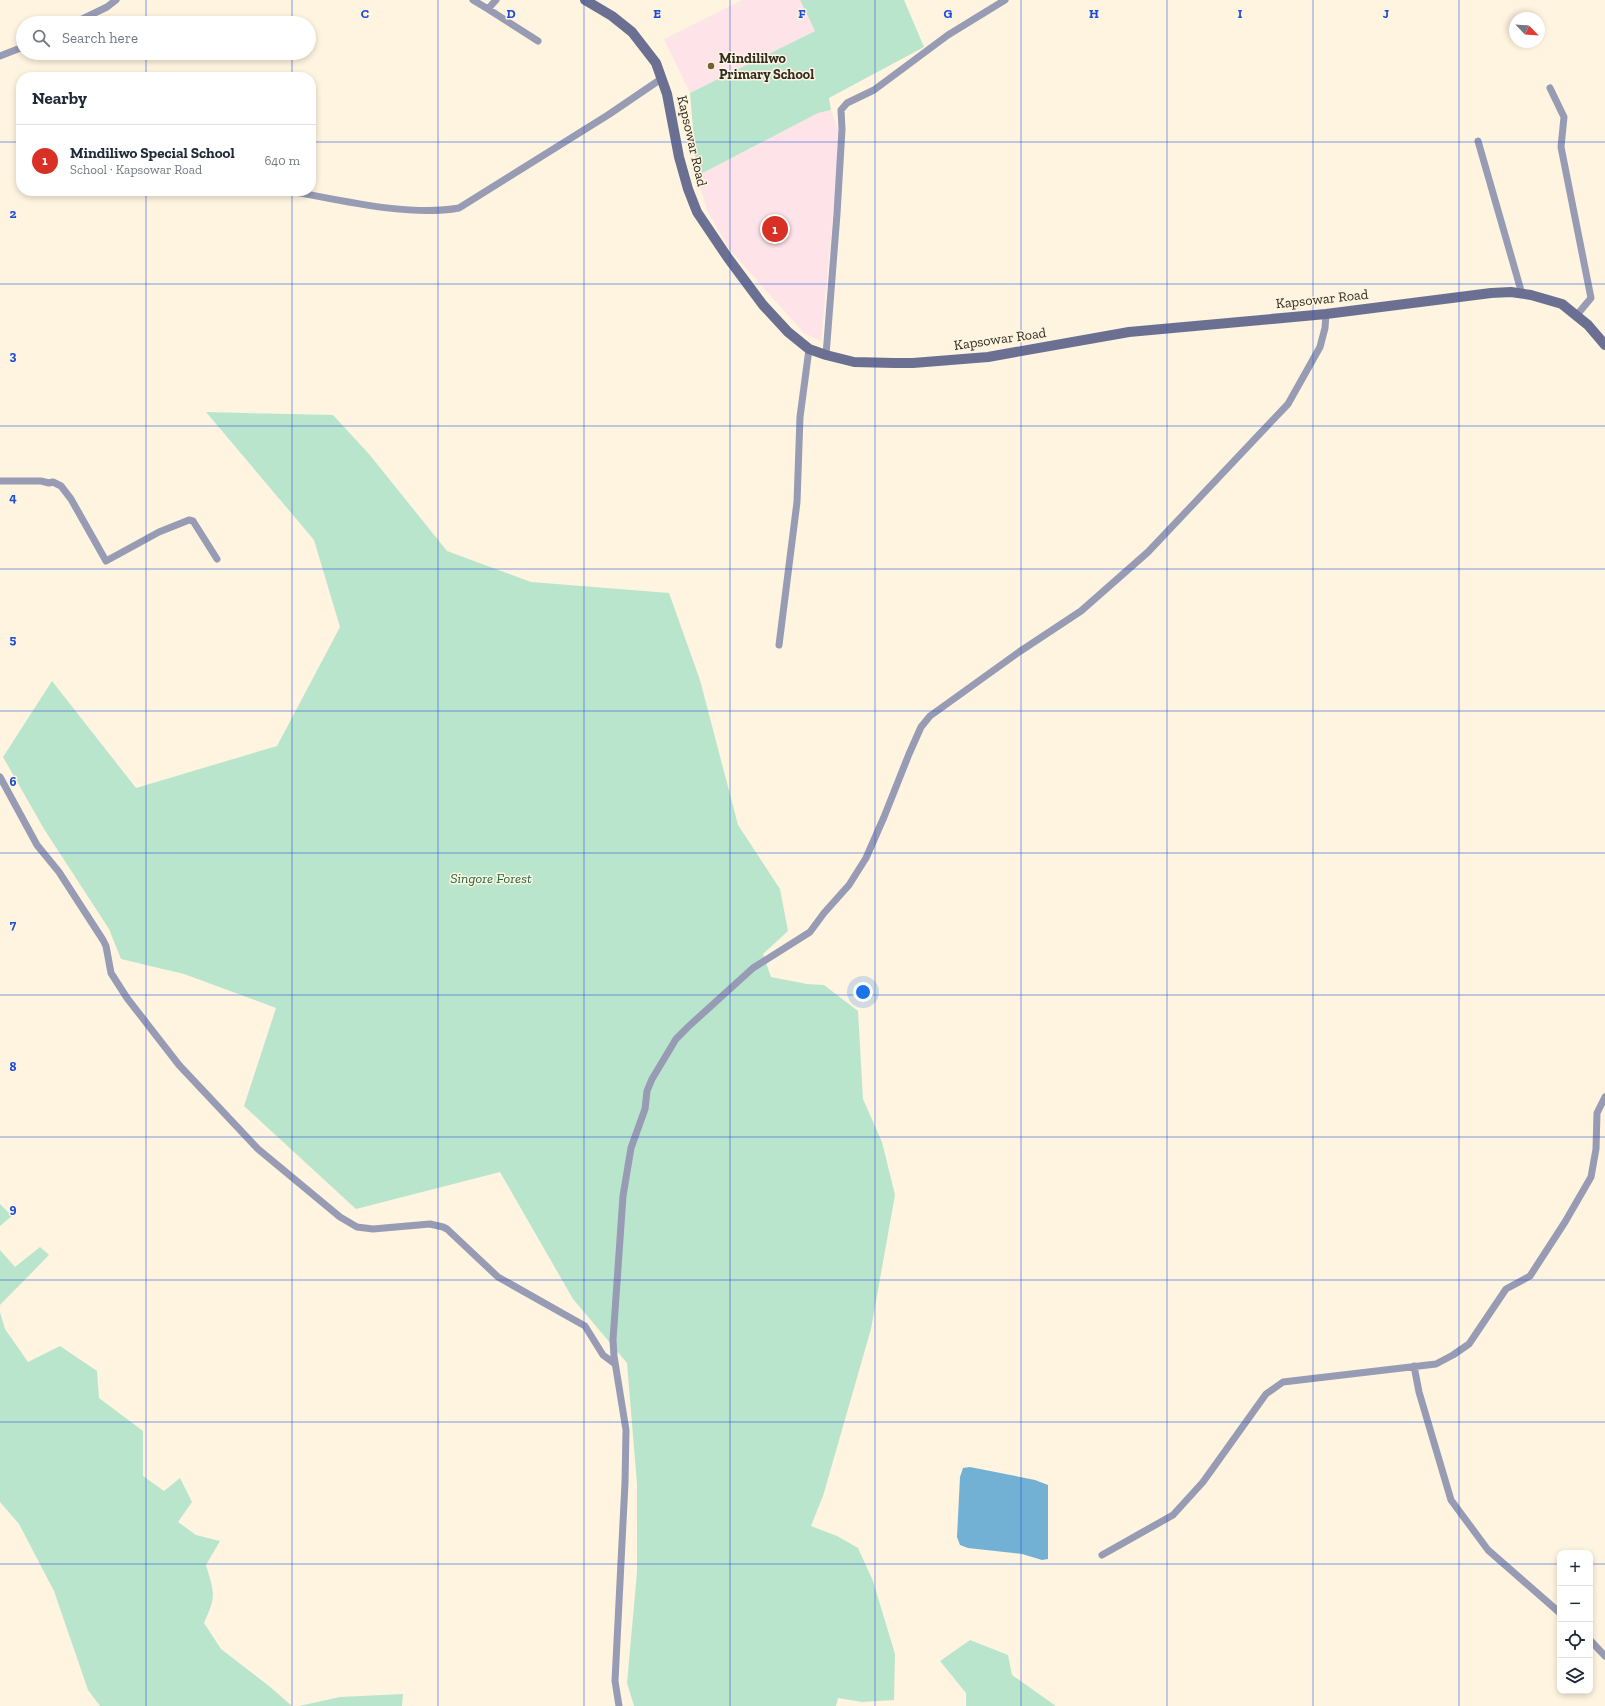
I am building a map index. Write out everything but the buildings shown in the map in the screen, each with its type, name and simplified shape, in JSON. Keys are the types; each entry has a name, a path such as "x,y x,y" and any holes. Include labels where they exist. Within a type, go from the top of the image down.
{"main road":[{"name":"Kapsowar Road","path":"585,0 612,16 632,32 656,62 661,79 664,82 685,176 697,212 728,258 763,305 788,332 809,349 826,355 854,362 921,362 988,357 1129,332 1326,314 1491,293 1511,292 1562,304 1588,326 1605,344"}],"street":[{"path":"88,16 107,7 116,0"},
{"path":"473,0 538,41"},
{"path":"488,10 496,0"},
{"path":"826,355 837,214 842,129 841,110 847,103 874,90 948,36 1005,0"},
{"path":"0,56 16,50"},
{"path":"316,196 386,208 442,211 459,208 608,115 661,79"},
{"path":"1550,88 1564,117 1561,147 1591,298 1576,316"},
{"path":"1478,141 1522,294"},
{"path":"619,1706 615,1681 625,1483 626,1430 615,1364 613,1340 621,1223 631,1148 645,1109 647,1091 652,1079 676,1039 688,1026 753,968 810,932 824,913 849,885 866,858 921,727 930,716 1019,652 1081,611 1148,552 1288,404 1320,347 1325,328 1326,314"},
{"path":"779,645 797,502 800,417 809,349"},
{"path":"0,481 53,482 61,486 71,499 106,561 159,532 189,520 192,521 217,559"},
{"path":"0,777 37,845 59,872 103,940 106,946 111,973 127,998 179,1065 258,1149 340,1217 357,1227 374,1229 430,1224 447,1230 462,1242 473,1255 498,1277 585,1326 603,1355 615,1364"},
{"path":"1102,1555 1173,1515 1203,1482 1266,1394 1283,1382 1436,1364 1469,1344 1506,1289 1530,1276 1565,1222 1591,1177 1596,1149 1597,1113 1605,1096"},
{"path":"1414,1366 1419,1392 1439,1464 1451,1500 1488,1550 1557,1610"},
{"path":"1593,1643 1605,1656"}],"shaded area":[{"name":"Mindililwo Primary School","path":"742,0 800,0 815,31 690,93 664,39"},
{"path":"831,110 838,129 836,186 821,341 804,333 729,249 707,210 697,176 818,113"}],"green space":[{"path":"800,0 904,0 924,47 829,98 831,110 818,113 697,176 690,93 815,31"},
{"name":"Singore Forest","path":"206,412 333,415 369,454 447,551 531,582 669,593 700,680 738,825 780,889 788,931 763,954 771,977 807,984 824,985 858,1011 863,1099 882,1142 895,1195 871,1329 823,1496 811,1526 837,1536 858,1548 873,1581 895,1654 894,1700 862,1702 838,1698 836,1706 634,1706 627,1683 637,1572 637,1484 627,1363 573,1299 500,1172 356,1209 244,1106 276,1008 184,974 121,959 109,929 44,829 3,757 52,681 136,788 277,746 340,627 314,540"},
{"path":"0,1204 12,1216 0,1226"},
{"path":"40,1247 49,1255 0,1305 0,1250 15,1267"},
{"path":"0,1312 5,1329 28,1362 60,1346 97,1371 99,1398 143,1431 143,1476 164,1491 180,1478 192,1502 178,1522 196,1535 220,1541 206,1565 213,1594 211,1606 204,1623 221,1649 292,1706 100,1706 88,1690 54,1591 19,1524 0,1502"},
{"path":"970,1640 1008,1655 1012,1675 1056,1706 966,1706 966,1693 940,1661"},
{"path":"403,1694 402,1706 299,1706 340,1697"}],"water":[{"path":"970,1467 1035,1480 1048,1485 1048,1559 1042,1560 1022,1554 968,1548 960,1545 957,1537 960,1477 963,1468"}],"place":[{"name":"Mindililwo Primary School","path":"711,66"},
{"name":"Mindiliwo Special School","path":"775,229"}]}
